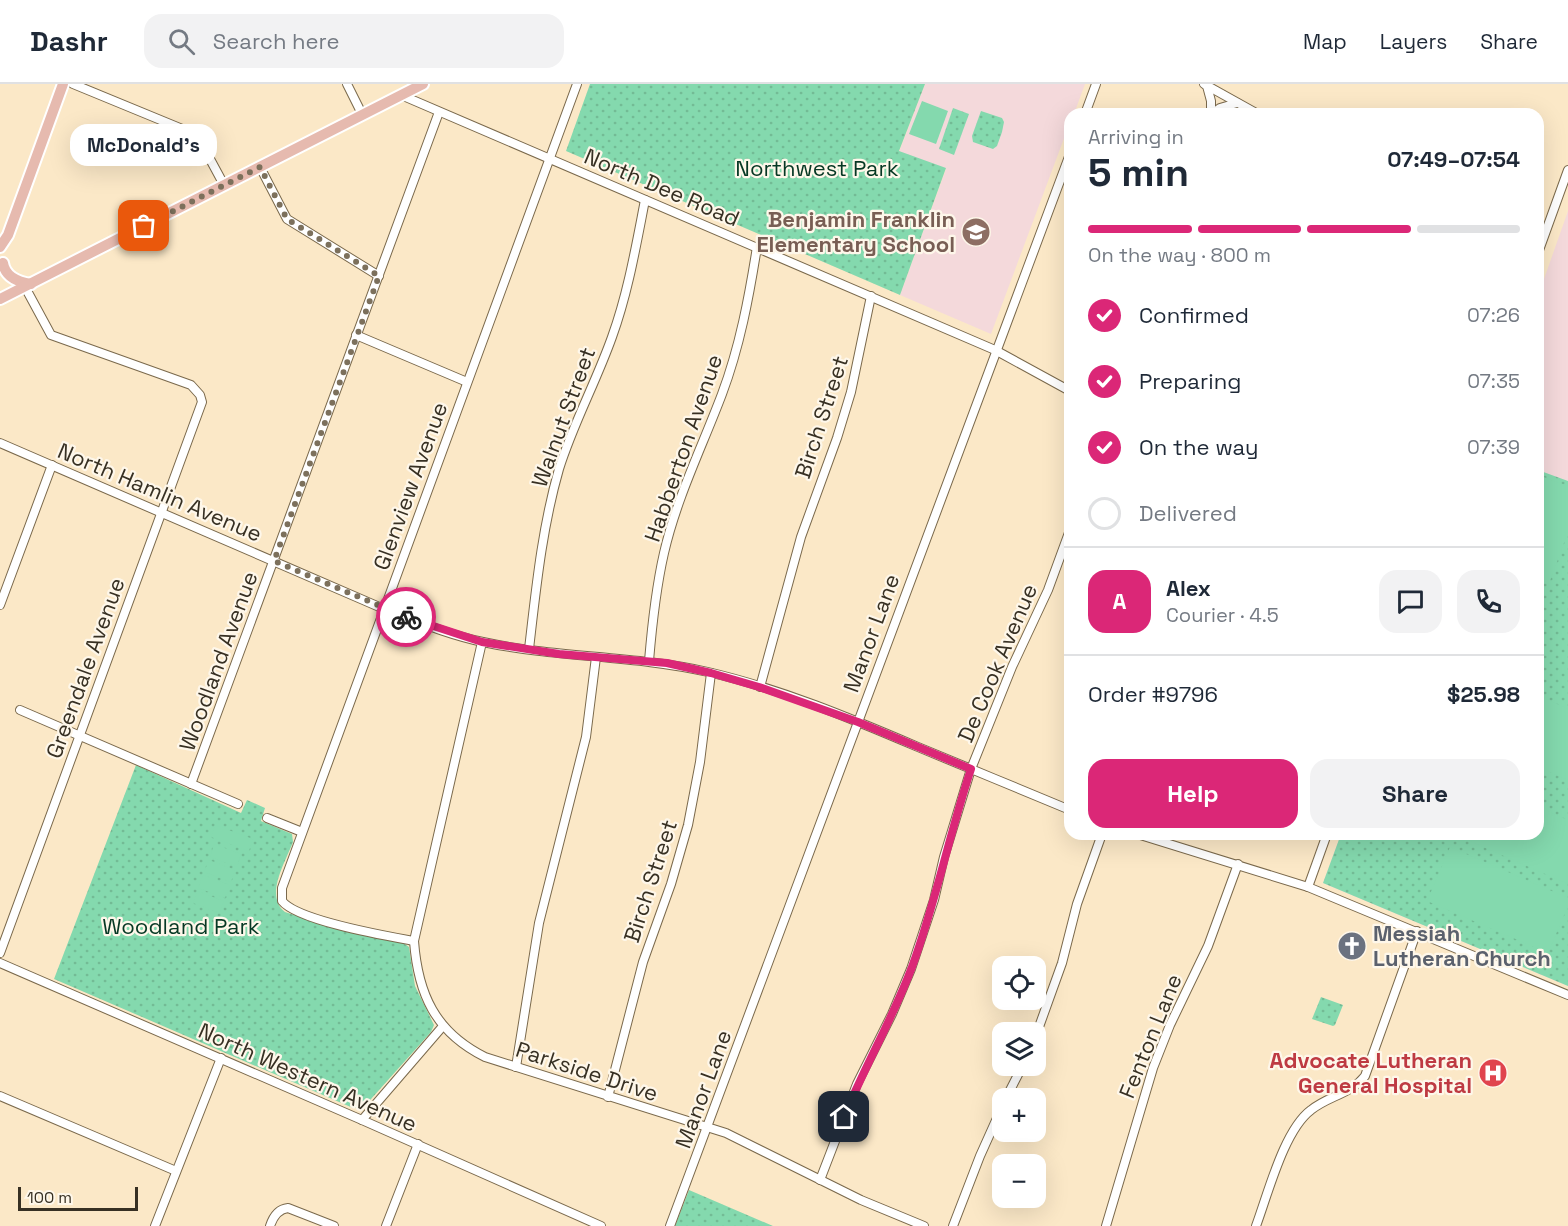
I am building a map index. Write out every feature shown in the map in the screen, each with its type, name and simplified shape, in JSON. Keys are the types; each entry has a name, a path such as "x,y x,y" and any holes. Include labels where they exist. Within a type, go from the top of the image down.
{"main road":[{"path":"0,247 8,235 63,84"},
{"path":"0,299 423,84"},
{"path":"8,235 8,247 2,267 10,276 28,285"}],"street":[{"path":"73,84 198,135 224,185"},
{"path":"347,84 362,114"},
{"name":"Glenview Avenue","path":"414,941 364,932 291,909 282,901 282,888 577,84"},
{"path":"1087,108 1096,84"},
{"path":"1205,85 1247,108"},
{"path":"1205,85 1211,108"},
{"name":"North Dee Road","path":"401,95 995,350 1064,388"},
{"path":"1221,108 1237,103"},
{"name":"Woodland Avenue","path":"191,784 439,112"},
{"path":"260,167 287,219 379,276"},
{"name":"Manor Lane","path":"670,1226 1064,170"},
{"path":"1544,236 1568,170"},
{"name":"Walnut Street","path":"529,649 542,543 553,493 567,447 619,316 645,200"},
{"path":"1544,224 1548,225"},
{"name":"Habberton Avenue","path":"649,661 654,607 664,552 691,467 731,368 744,322 757,247"},
{"name":"Greendale Avenue","path":"0,953 201,409 200,395 191,386 51,335 28,285"},
{"name":"Birch Street","path":"759,687 801,537 851,392 871,296"},
{"path":"356,335 467,382"},
{"name":"North Hamlin Avenue","path":"0,443 384,609 424,624 482,642 596,657 649,661 711,673 759,687 858,722 1064,808"},
{"path":"0,605 52,465"},
{"name":"De Cook Avenue","path":"820,1180 857,1084 892,1014 911,969 934,900 944,857 971,769 1012,667 1048,590 1064,546"},
{"path":"362,1120 443,1026 430,1009 420,983 414,941 482,642"},
{"path":"516,1067 539,922 586,737 596,657"},
{"name":"Birch Street","path":"608,1097 643,962 671,884 688,825 700,762 711,673"},
{"path":"20,710 238,804"},
{"path":"267,818 302,832"},
{"path":"1041,1022 1062,963 1077,904 1100,840"},
{"path":"1157,840 1308,887 1568,994"},
{"path":"1308,887 1325,840"},
{"name":"Fenton Lane","path":"1106,1226 1153,1068 1170,1024 1208,946 1238,864"},
{"path":"1256,1226 1296,1125 1318,1104 1354,1088 1365,1076 1417,931"},
{"name":"North Western Avenue","path":"0,963 601,1226"},
{"name":"Parkside Drive","path":"443,1026 455,1038 474,1051 516,1067 736,1137 820,1180 924,1226"},
{"path":"154,1226 221,1058"},
{"path":"0,1096 176,1171"},
{"path":"953,1226 992,1129"},
{"path":"386,1226 418,1144"},
{"path":"270,1226 277,1212 283,1208 295,1209 334,1226"}],"shaded area":[{"name":"Benjamin Franklin Elementary School","path":"925,84 1085,84 1076,108 1064,108 1064,138 991,334 900,295 946,169 899,152"},
{"path":"1568,211 1568,986 1323,883 1339,840 1544,840 1544,279"}],"green space":[{"name":"Northwest Park","path":"590,84 925,84 899,151 946,168 900,295 566,151"},
{"path":"922,101 948,111 936,144 909,134"},
{"path":"953,108 969,114 954,155 939,149"},
{"path":"981,111 1002,118 1004,122 997,146 993,149 973,142 972,136"},
{"path":"1544,472 1568,481 1568,986 1323,883 1339,840 1544,840"},
{"path":"1544,477 1568,486 1568,532 1550,581 1544,579"},
{"path":"1544,698 1568,709 1568,780 1544,770"},
{"name":"Woodland Park","path":"136,765 241,813 247,800 265,808 261,821 292,834 293,842 276,888 279,905 285,912 347,932 402,942 409,947 415,986 434,1025 431,1032 363,1108 353,1108 54,979"},
{"path":"1544,810 1568,820 1568,884 1467,840 1544,840"},
{"path":"215,825 253,839 249,851 211,837"},
{"path":"214,844 241,854 237,867 210,857"},
{"path":"1450,847 1568,898 1568,906 1548,953 1427,901"},
{"path":"209,860 235,870 231,882 204,872"},
{"path":"203,875 230,885 225,898 198,888"},
{"path":"197,891 224,901 219,913 193,903"},
{"path":"1321,997 1343,1005 1333,1026 1312,1019"},
{"path":"689,1190 773,1226 675,1226"}],"way so far":[{"path":"144,226 260,167 287,219 379,276 274,561 406,617"}],"place":[{"name":"McDonald's","path":"144,226"},
{"name":"Benjamin Franklin Elementary School","path":"976,232"},
{"name":"Messiah Lutheran Church","path":"1352,946"},
{"name":"Advocate Lutheran General Hospital","path":"1493,1073"}],"route":[{"path":"406,617 482,642 559,654 667,663 711,673 759,687 858,722 971,769 944,857 934,900 911,969 844,1117"}]}
